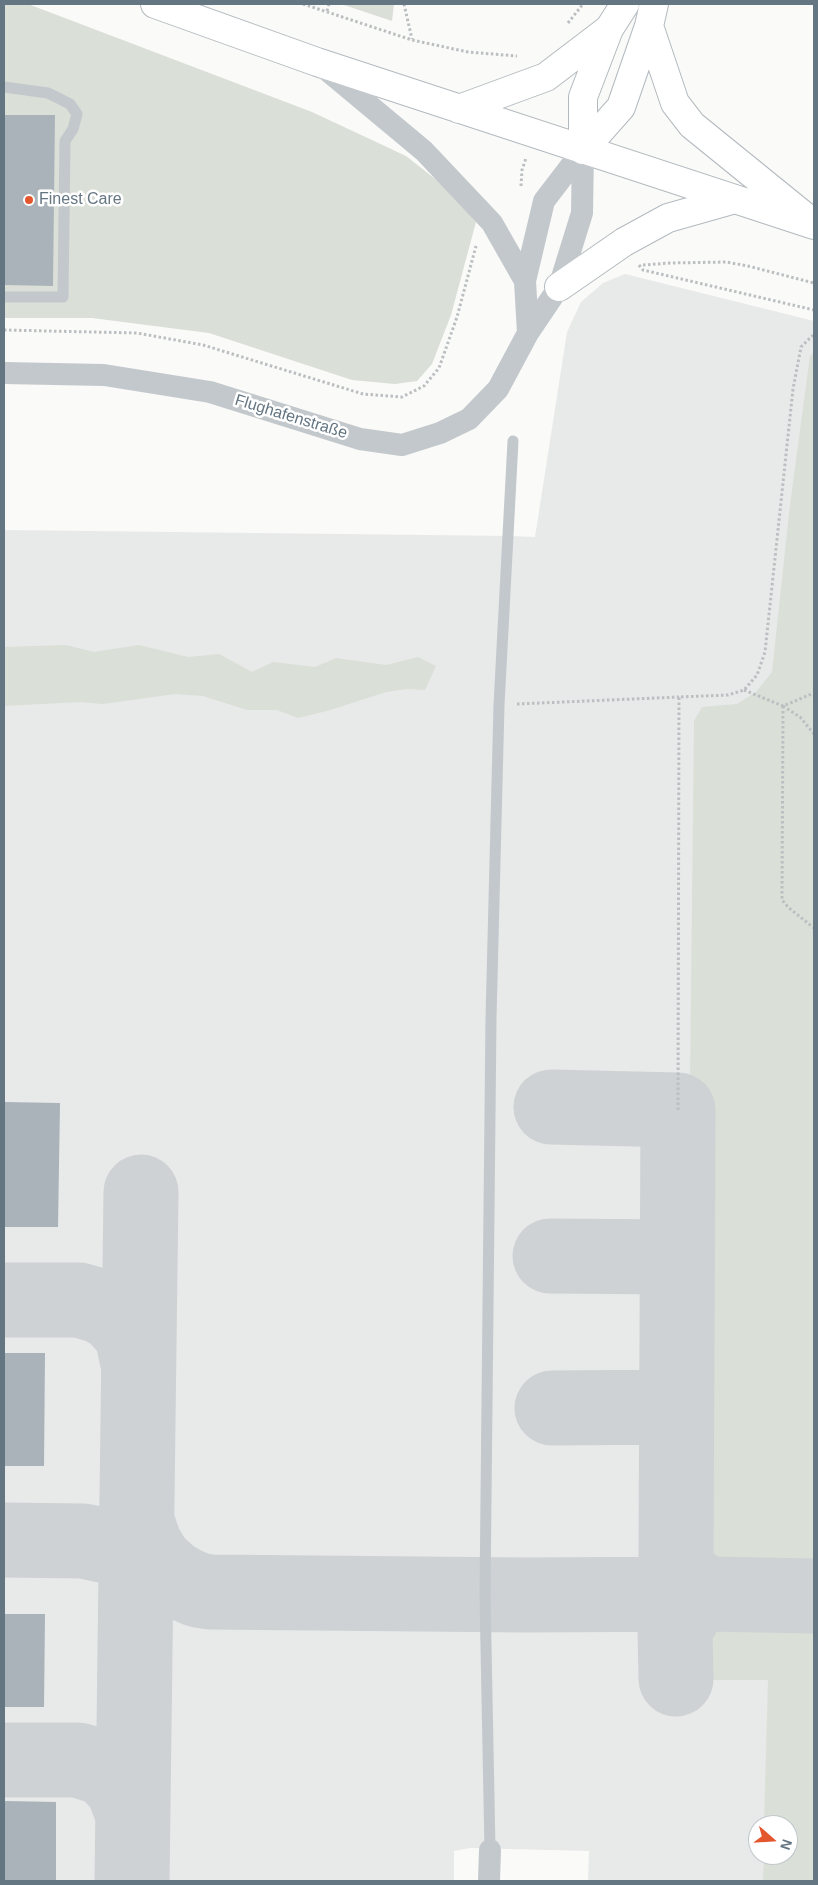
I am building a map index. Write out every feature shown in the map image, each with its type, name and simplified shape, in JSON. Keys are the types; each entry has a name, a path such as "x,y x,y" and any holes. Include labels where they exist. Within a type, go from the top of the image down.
{"main road":[{"path":"155,4 459,110 814,224"},
{"path":"583,150 583,97 609,29 625,4"},
{"path":"583,150 621,107 652,15"},
{"path":"652,15 675,102 692,125 814,224"},
{"path":"459,110 546,77 609,29"},
{"path":"559,287 624,242 668,218 735,200"}],"street":[{"path":"317,62 424,151 492,223 525,281"},
{"path":"528,333 525,281 544,201 583,150"},
{"name":"Flughafenstraße","path":"4,373 104,375 210,392 360,439 402,445 440,433 469,419 498,389 528,333 559,287 582,213 583,150"},
{"path":"489,1881 490,1850"}],"lane":[{"path":"4,87 48,93 70,104 77,114 73,130 65,142 63,297 4,297"},
{"path":"490,1850 485,1594 492,1008 499,705 513,441"}],"path":[{"path":"303,4 412,40 468,52 520,56"},
{"path":"327,11 329,4"},
{"path":"404,4 412,40"},
{"path":"4,330 137,334 203,345 364,394 402,397 424,386 439,368 457,317 478,242 492,223"},
{"path":"639,266 678,262 726,262 814,283"},
{"path":"499,705 728,695 744,690 757,675 765,652 793,389 801,346 814,336"},
{"path":"744,690 783,706 800,717 814,734"},
{"path":"783,706 814,693"},
{"path":"678,1110 679,696"},
{"path":"783,706 782,900 814,928"}],"shaded area":[{"path":"4,4 28,4 312,112 406,156 448,189 476,222 451,315 432,364 417,381 395,384 352,380 209,333 92,318 4,318"},
{"path":"341,4 394,4 392,21"},
{"path":"625,274 814,321 814,1881 588,1881 589,1851 470,1848 454,1851 454,1881 4,1881 4,530 535,537 567,332 581,302 603,283"},
{"path":"814,352 814,1566 698,1565 690,1557 685,1545 694,721 702,707 737,704 756,692 772,672 790,505 810,356"},
{"path":"66,645 94,652 139,645 188,657 219,654 252,672 273,662 315,667 336,658 386,665 418,657 436,666 425,690 407,689 386,692 327,711 298,718 277,710 247,710 203,696 175,694 103,704 80,702 4,706 4,647"},
{"path":"701,1629 814,1629 814,1881 763,1881 764,1865 798,1865 798,1815 764,1815 768,1680 687,1680 688,1647 692,1635"}],"building":[{"name":"Finest Care","path":"4,115 55,115 53,286 4,285"},
{"path":"4,1102 60,1103 58,1227 4,1227"},
{"path":"4,1353 45,1353 44,1466 4,1466"},
{"path":"4,1614 45,1614 44,1707 4,1707"},
{"path":"4,1801 56,1802 56,1881 4,1881"}],"taxiway":[{"path":"551,1107 678,1110 676,1560 681,1572 690,1584 709,1594"},
{"path":"132,1881 141,1192"},
{"path":"550,1256 677,1257"},
{"path":"4,1300 79,1300 100,1306 114,1314 127,1328 133,1339 137,1359"},
{"path":"552,1408 676,1407"},
{"path":"136,1519 145,1545 156,1563 182,1583 198,1590 210,1592 814,1596"},
{"path":"4,1540 83,1541 112,1547 176,1583"},
{"path":"676,1679 675,1628 690,1604 709,1594"},
{"path":"4,1760 78,1760 101,1767 109,1772 123,1788 133,1814"}],"place":[{"name":"Finest Care","path":"29,200"}]}
